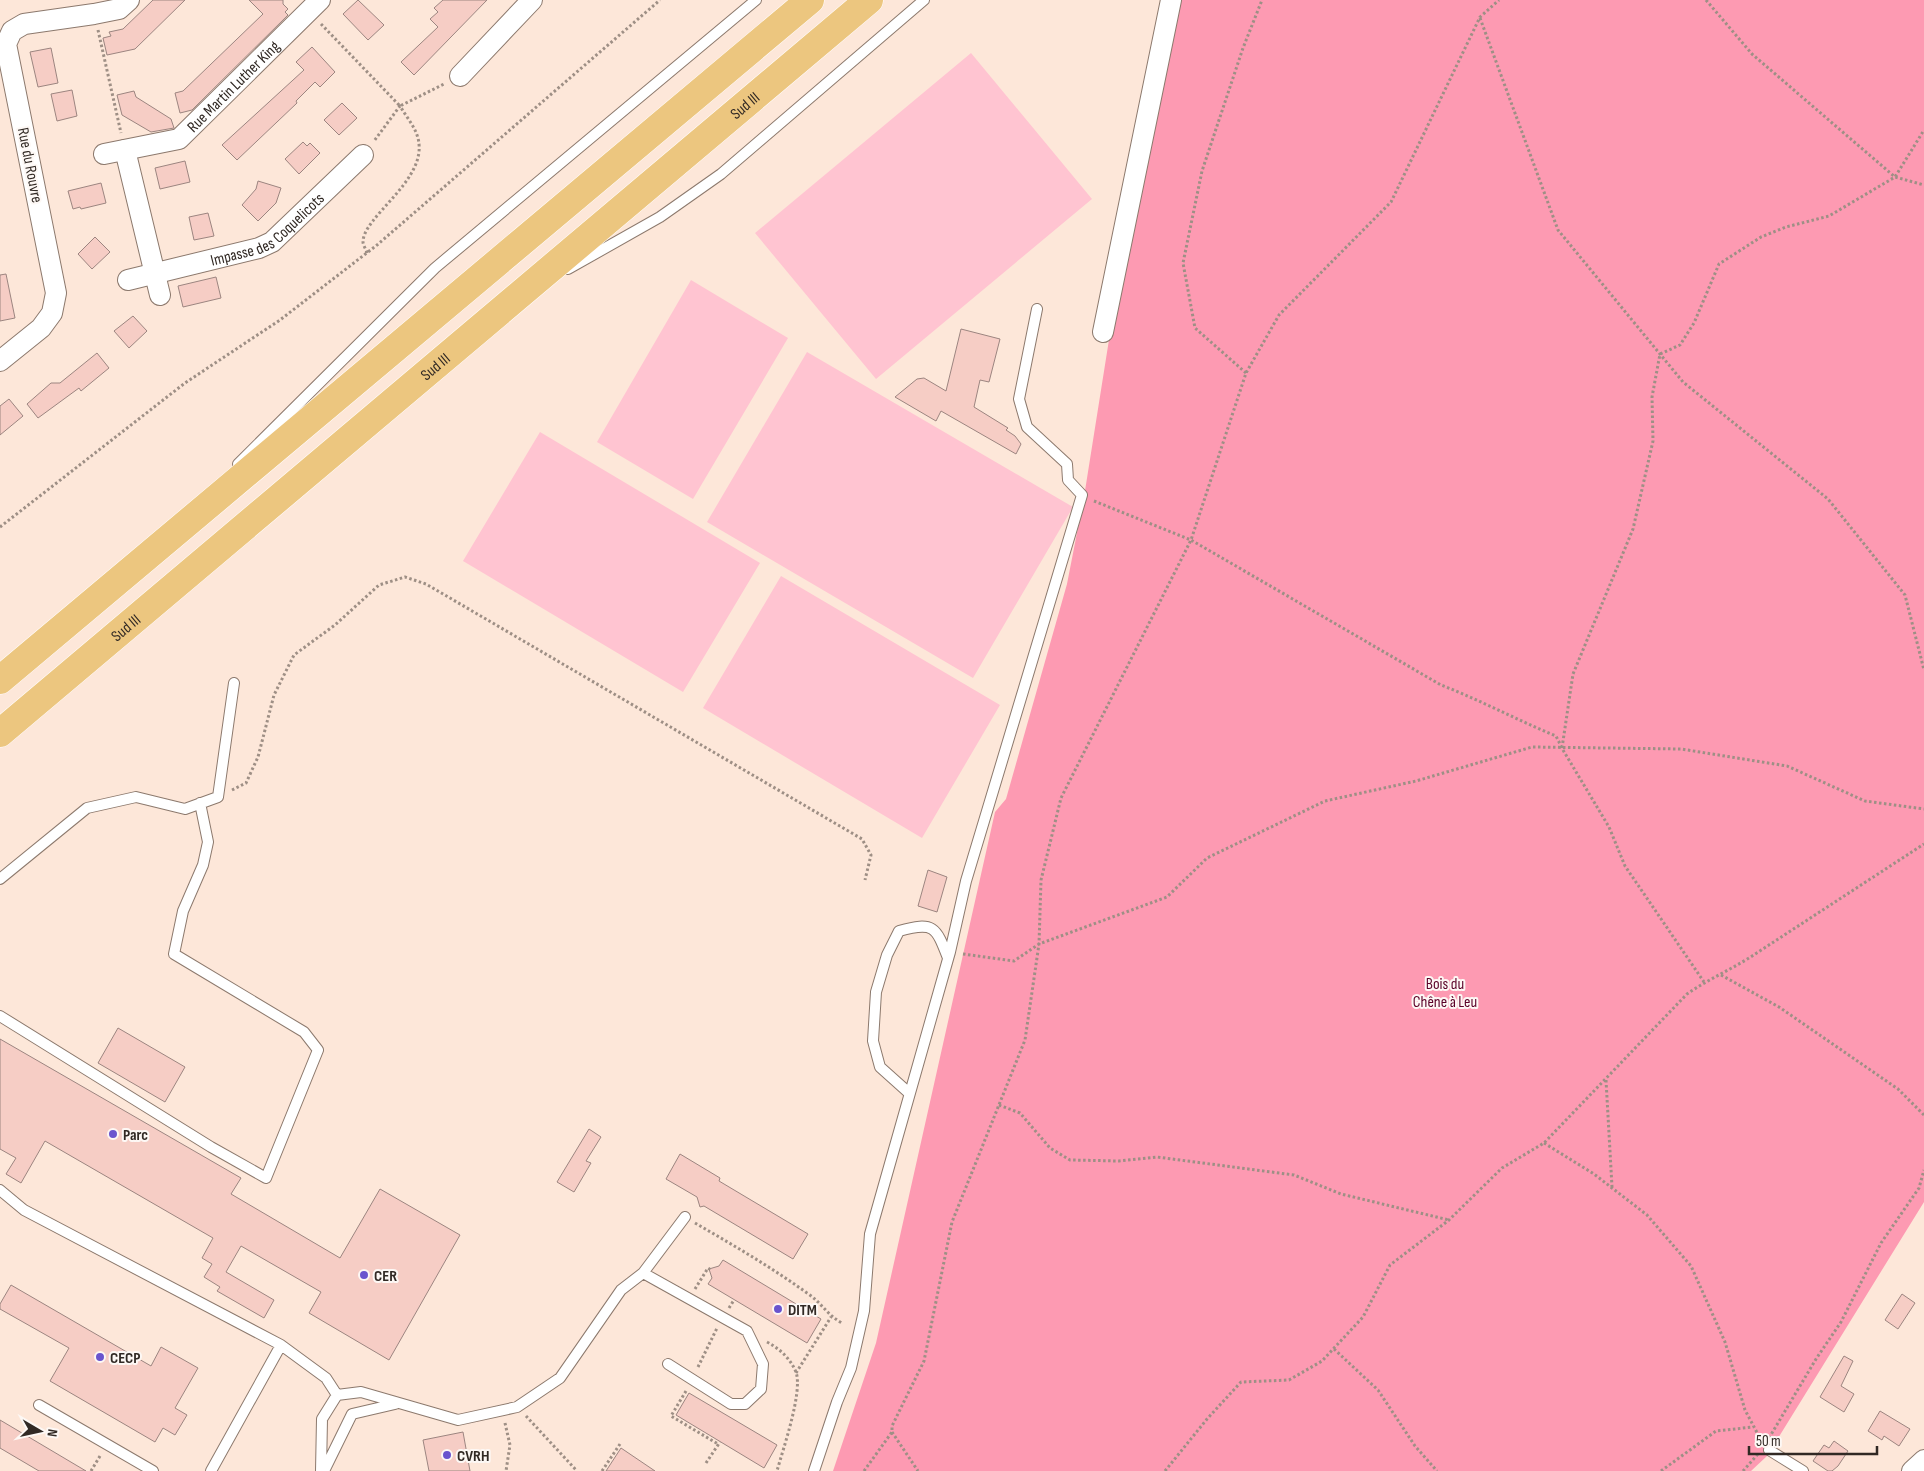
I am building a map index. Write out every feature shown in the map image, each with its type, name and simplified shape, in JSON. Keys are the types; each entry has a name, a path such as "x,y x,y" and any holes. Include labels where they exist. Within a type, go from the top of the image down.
{"highway":[{"path":"0,680 810,0"},
{"name":"Sud III","path":"0,733 869,0"}],"street":[{"name":"Rue du Rouvre","path":"0,361 41,328 52,313 56,293 6,44 12,31 24,24 119,9 128,0"},
{"path":"460,76 532,0"},
{"path":"1103,332 1171,0"},
{"name":"Rue Martin Luther King","path":"104,154 179,138 308,4"},
{"path":"125,150 160,295"},
{"name":"Impasse des Coquelicots","path":"128,280 259,248 272,242 363,155"},
{"path":"1912,1471 1924,1460"}],"lane":[{"path":"144,559 435,268 756,0"},
{"path":"513,300 660,216 721,174 924,0"},
{"path":"814,1471 837,1402 851,1368 864,1311 870,1234 949,955 966,881 1082,496 1068,480 1068,464 1027,427 1019,399 1037,309"},
{"path":"0,879 87,808 136,797 185,809 218,797 234,683"},
{"path":"0,1016 211,1147 266,1178 318,1050 304,1032 174,954 183,911 203,865 208,842 200,803"},
{"path":"910,1093 880,1067 873,1041 876,992 887,955 899,931 917,926 931,928 938,932 949,955"},
{"path":"0,1190 24,1210 280,1345 326,1378 337,1395"},
{"path":"337,1395 361,1392 396,1404 458,1420 517,1407 560,1378 621,1290 644,1273 685,1217"},
{"path":"644,1273 747,1331 763,1364 761,1389 745,1404 731,1404 668,1364"},
{"path":"210,1471 280,1345"},
{"path":"322,1471 322,1419 337,1395"},
{"path":"322,1471 352,1414 396,1404"},
{"path":"39,1405 153,1471"},
{"path":"1769,1450 1803,1471"}],"path":[{"path":"0,527 185,383 280,320 367,252 660,0"},
{"path":"1246,373 1196,328 1183,263 1202,171 1243,48 1262,0"},
{"path":"918,1471 892,1432 892,1426 924,1361 952,1222 1026,1040 1039,944 1041,880 1061,798 1192,540 1246,373 1278,316 1391,202 1480,17 1499,0"},
{"path":"1706,0 1752,54 1895,177 1924,185"},
{"path":"308,4 400,106 415,129 420,144 409,178 366,230 363,241 367,252"},
{"path":"94,14 125,150"},
{"path":"1480,17 1558,230 1683,382 1828,499 1905,595 1924,670"},
{"path":"363,155 400,106 460,76"},
{"path":"1660,354 1680,345 1694,323 1719,264 1761,237 1786,227 1829,216 1895,177 1924,130"},
{"path":"1562,749 1573,674 1633,529 1653,441 1652,397 1660,354"},
{"path":"1082,496 1192,540 1441,685 1474,697 1513,718 1556,736 1608,827 1625,866 1704,982"},
{"path":"218,797 246,783 258,757 274,695 294,655 335,625 380,585 405,577 426,584 862,839 871,855 865,880"},
{"path":"949,955 1014,961 1039,944 1167,897 1207,858 1325,801 1416,781 1532,747 1682,750 1787,766 1865,801 1924,809"},
{"path":"1165,1471 1207,1419 1241,1382 1289,1380 1322,1361 1363,1317 1390,1266 1449,1220 1502,1168 1544,1143 1687,994 1710,978 1721,975 1924,844"},
{"path":"1721,975 1779,1007 1898,1089 1924,1115"},
{"path":"1606,1079 1612,1187"},
{"path":"999,1105 1020,1113 1050,1148 1070,1160 1119,1161 1157,1157 1294,1175 1340,1194 1449,1220"},
{"path":"1544,1143 1612,1187 1647,1215 1691,1266 1725,1342 1753,1427 1765,1445 1816,1359 1841,1322 1881,1243 1919,1188 1924,1170"},
{"path":"685,1217 768,1265 818,1300 831,1317 842,1323"},
{"path":"694,1290 708,1268 712,1270"},
{"path":"729,1308 734,1300"},
{"path":"706,1464 719,1443 671,1416 692,1380 724,1317"},
{"path":"777,1471 796,1401 796,1373 831,1317"},
{"path":"747,1331 781,1349 796,1373"},
{"path":"814,1331 820,1334"},
{"path":"1334,1349 1378,1390 1415,1446 1437,1471"},
{"path":"517,1407 577,1471"},
{"path":"503,1410 510,1445 506,1471"},
{"path":"1661,1471 1716,1431 1753,1427"},
{"path":"864,1471 892,1432"},
{"path":"91,1471 107,1444"},
{"path":"602,1471 620,1444"},
{"path":"1743,1471 1765,1445 1769,1450"}],"shaded area":[{"path":"971,53 1092,199 876,379 755,233"},
{"path":"691,280 788,338 693,499 597,442"},
{"path":"807,352 1073,507 973,678 707,522"},
{"path":"540,432 760,563 683,692 463,561"},
{"path":"781,576 1000,705 922,838 703,708"}],"green space":[{"name":"Bois du Chêne à Leu","path":"1163,0 1924,0 1924,1202 1767,1456 1751,1471 833,1471 876,1343 995,812 1006,799 1067,584 1084,497"}],"building":[{"path":"153,0 185,0 135,49 107,55 103,38 111,36 109,32 123,29"},
{"path":"249,0 283,0 283,4 288,9 285,12 288,15 192,110 180,113 175,93 183,91 263,14"},
{"path":"358,0 384,25 368,40 343,14"},
{"path":"443,0 487,0 414,75 401,62 438,27 430,19 438,12 434,8"},
{"path":"312,47 335,72 320,87 315,82 296,101 297,103 237,160 222,145 304,70 296,62"},
{"path":"51,48 58,83 38,87 30,52"},
{"path":"72,90 77,116 57,121 51,94"},
{"path":"134,91 136,97 171,119 174,128 151,132 122,115 117,95"},
{"path":"342,103 357,118 339,135 324,120"},
{"path":"303,142 307,146 310,143 320,153 299,174 285,159"},
{"path":"185,161 190,182 160,189 155,168"},
{"path":"258,181 281,188 276,203 258,221 242,205 256,189"},
{"path":"101,183 106,203 73,209 68,191"},
{"path":"208,213 214,236 194,240 189,217"},
{"path":"95,237 110,252 92,269 78,254"},
{"path":"6,274 15,318 0,321 0,275"},
{"path":"216,277 221,298 183,307 178,286"},
{"path":"133,316 147,331 129,348 114,331"},
{"path":"961,329 1000,339 989,382 980,380 974,407 1008,428 1006,430 1015,436 1021,444 1016,454 941,411 936,421 895,397 917,379 924,378 946,391"},
{"path":"97,353 109,368 81,391 79,388 38,418 27,404 51,383 60,383"},
{"path":"9,399 23,416 0,435 0,406"},
{"path":"928,870 947,877 937,912 918,906"},
{"path":"118,1028 185,1067 165,1102 98,1063"},
{"path":"0,1039 241,1178 231,1194 340,1258 380,1189 460,1235 389,1360 309,1313 321,1292 241,1246 226,1272 274,1300 264,1318 217,1291 220,1287 204,1277 212,1264 202,1258 213,1238 45,1141 21,1183 6,1174 16,1158 0,1149"},
{"path":"589,1129 601,1137 586,1161 591,1163 574,1192 557,1182"},
{"path":"680,1154 720,1178 719,1181 808,1234 793,1259 704,1206 700,1207 697,1197 666,1179"},
{"name":"DITM","path":"723,1260 821,1319 807,1343 708,1284 712,1278 709,1269 719,1266"},
{"name":"CECP","path":"11,1285 151,1366 161,1347 198,1368 175,1408 187,1415 175,1435 163,1428 155,1442 50,1381 69,1348 0,1309 0,1304"},
{"path":"1902,1294 1915,1303 1898,1329 1885,1320"},
{"path":"1844,1356 1853,1361 1841,1386 1854,1394 1844,1412 1820,1397"},
{"path":"689,1393 777,1445 764,1468 676,1415"},
{"path":"1880,1411 1910,1429 1899,1446 1884,1436 1882,1440 1868,1431"},
{"path":"0,1420 86,1471 39,1471 0,1448"},
{"name":"CVRH","path":"463,1432 470,1471 429,1471 423,1440"},
{"path":"1834,1441 1848,1451 1838,1466 1832,1471 1828,1471 1813,1461 1824,1445 1829,1448"},
{"path":"621,1448 655,1471 606,1471"}],"place":[{"name":"Parc","path":"113,1134"},
{"name":"CER","path":"364,1275"},
{"name":"DITM","path":"778,1309"},
{"name":"CECP","path":"100,1357"},
{"name":"CVRH","path":"447,1455"}]}
